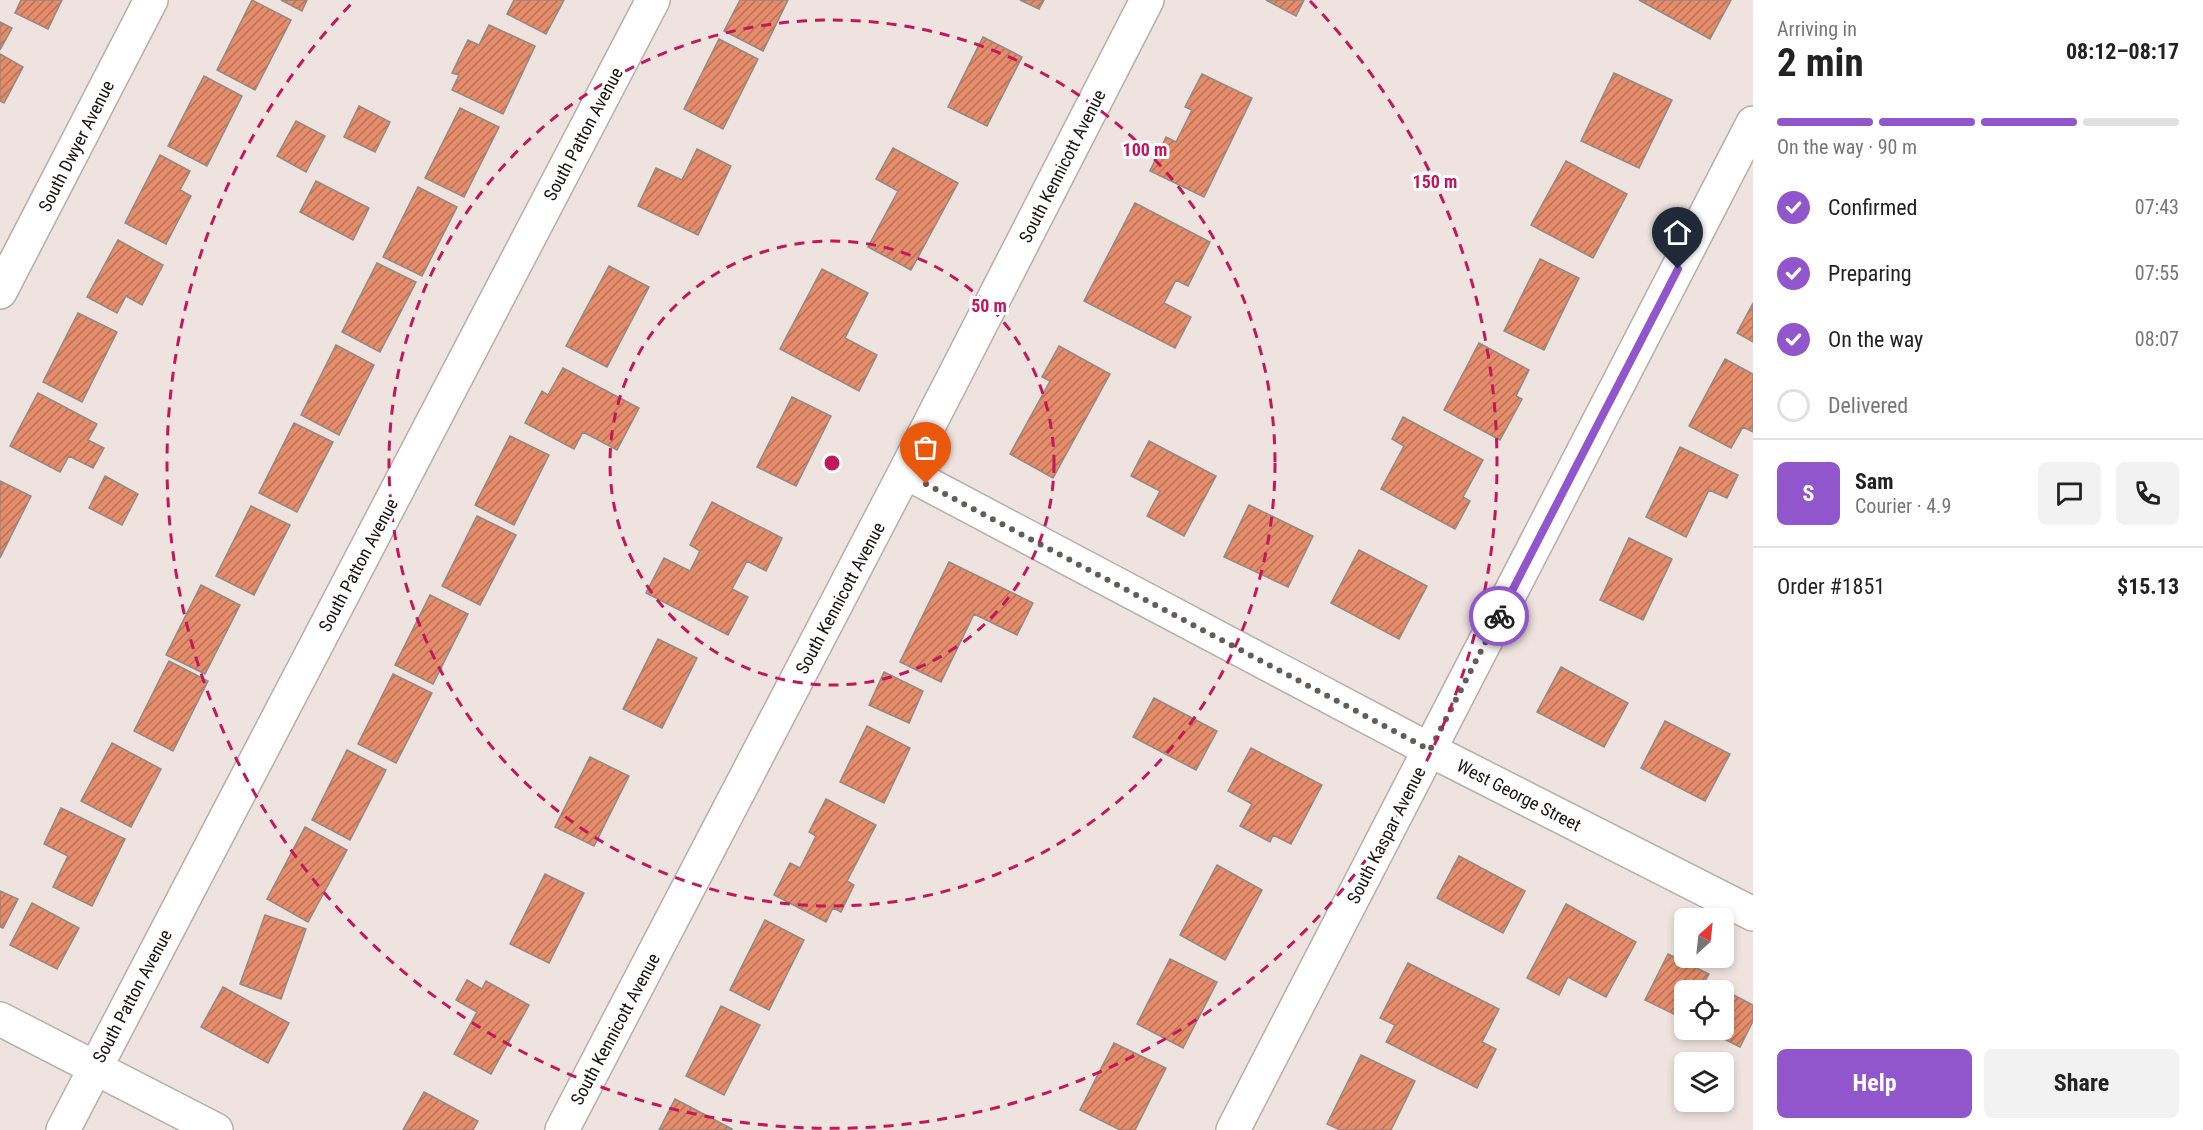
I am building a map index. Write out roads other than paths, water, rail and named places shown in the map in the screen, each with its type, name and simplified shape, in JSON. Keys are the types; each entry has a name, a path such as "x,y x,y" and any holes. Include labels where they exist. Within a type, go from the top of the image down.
{"street":[{"name":"South Dwyer Avenue","path":"0,292 151,0"},
{"name":"South Patton Avenue","path":"63,1130 653,0"},
{"name":"South Kennicott Avenue","path":"562,1130 905,472 1147,0"},
{"name":"South Kaspar Avenue","path":"1233,1130 1753,123"},
{"name":"West George Street","path":"905,472 1430,750 1753,914"},
{"path":"0,1019 216,1130"}]}
